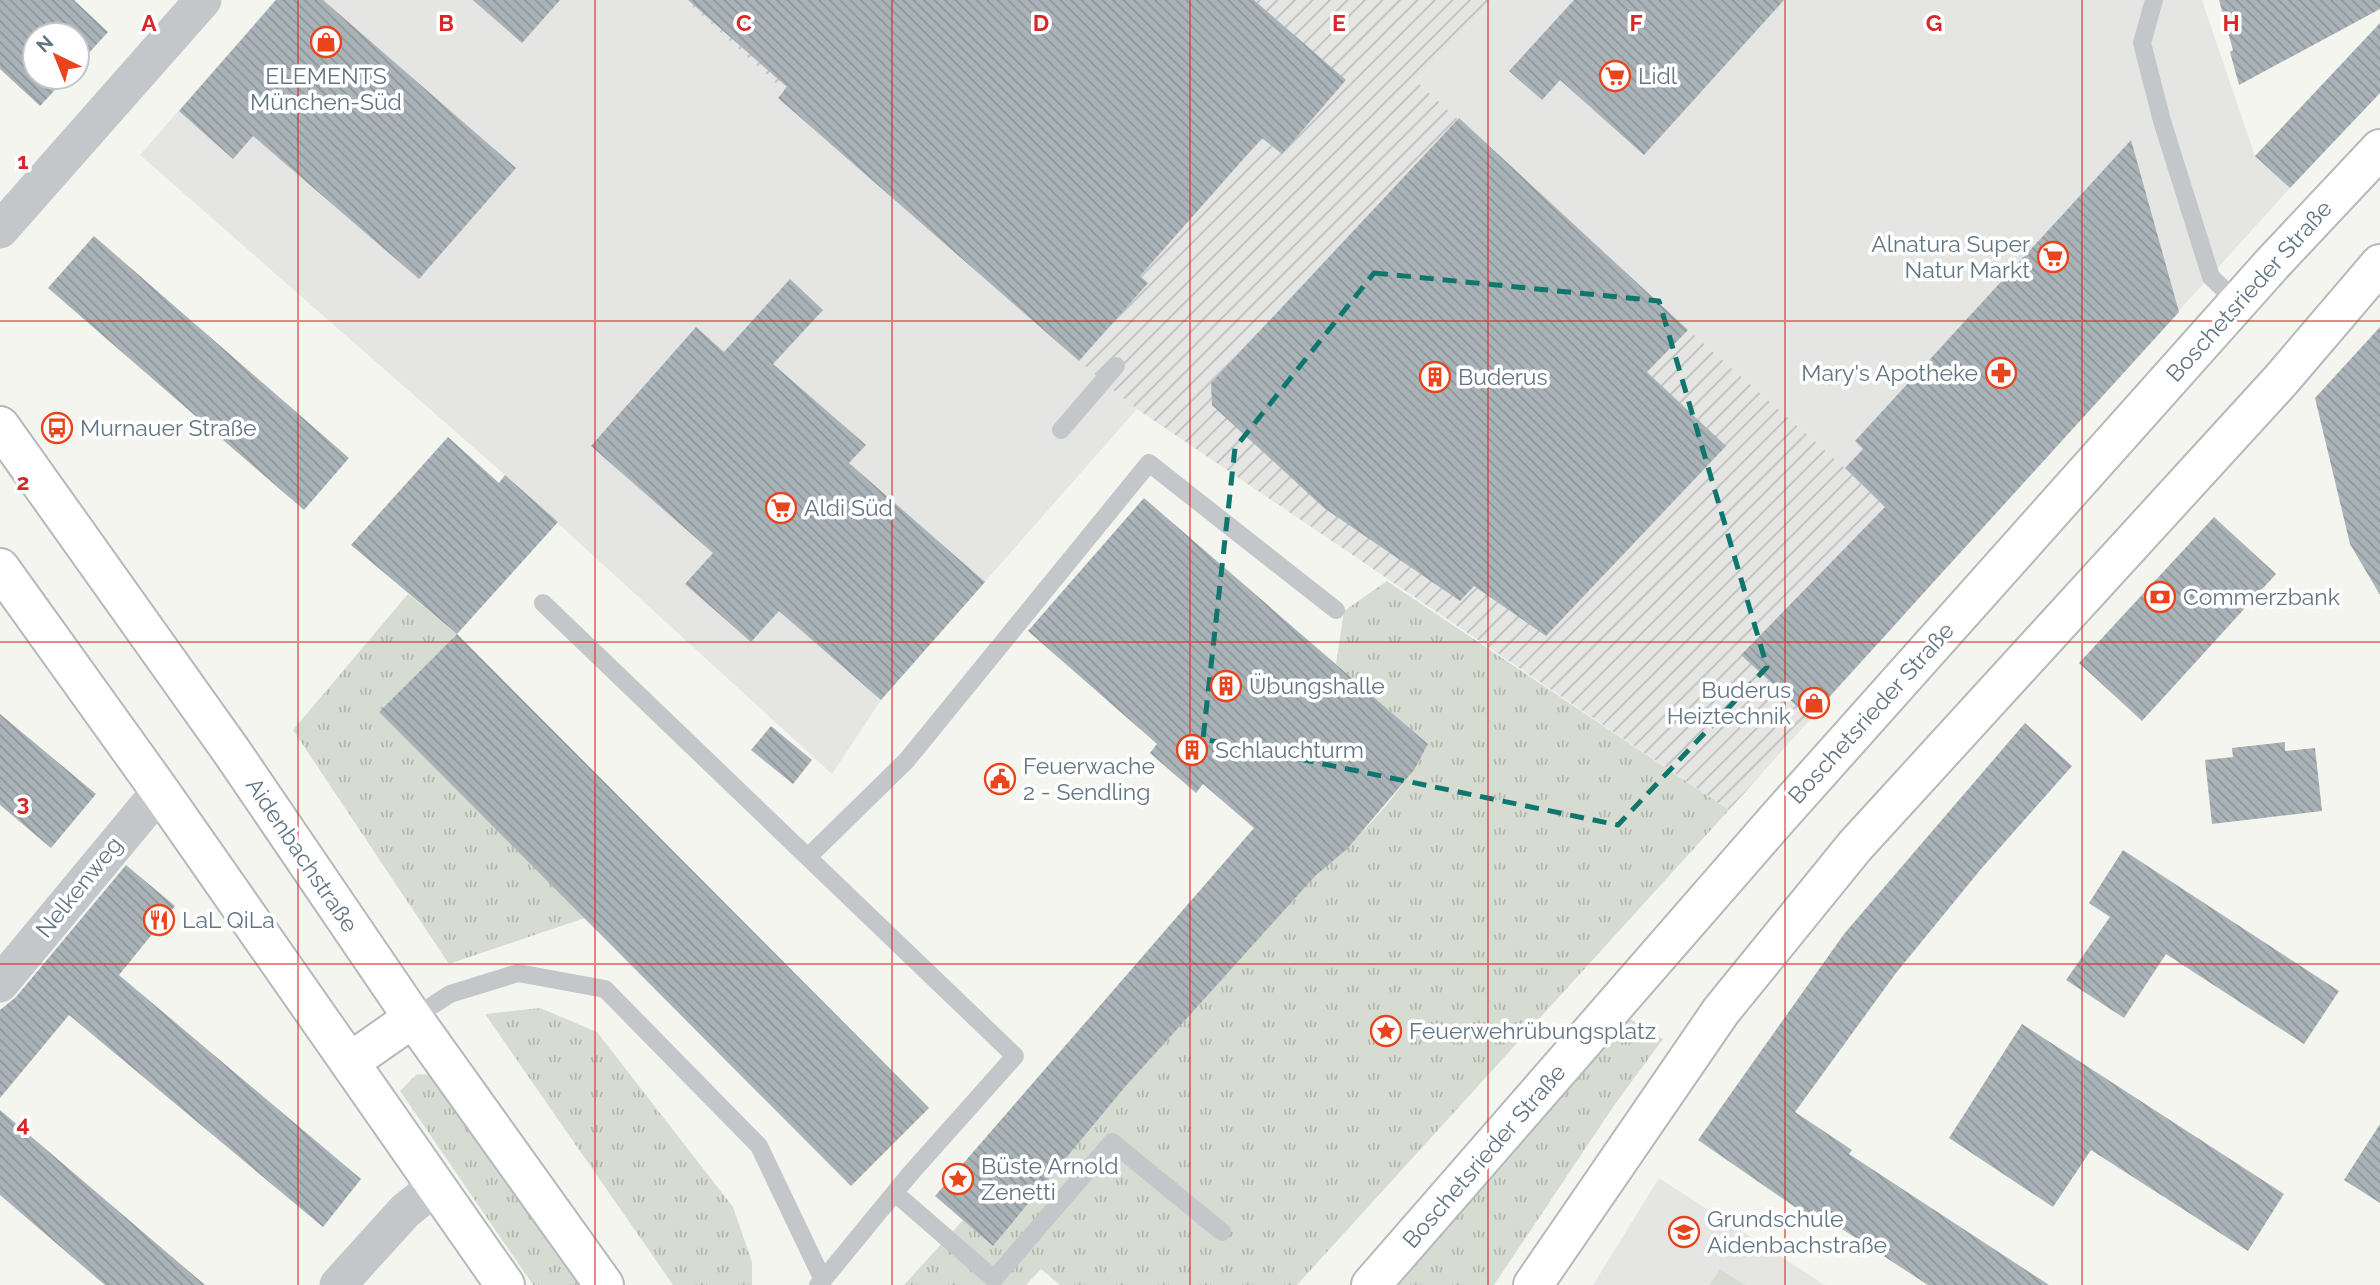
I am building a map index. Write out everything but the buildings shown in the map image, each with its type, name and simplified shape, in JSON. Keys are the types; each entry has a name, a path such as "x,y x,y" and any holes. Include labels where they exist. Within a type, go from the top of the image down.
{"main road":[{"name":"Boschetsrieder Straße","path":"1371,1285 1777,819 2237,302 2380,149"},
{"path":"1534,1285 1721,1011 1856,846 2272,390 2380,264"},
{"name":"Aidenbachstraße","path":"0,426 232,752 413,1018 604,1285"},
{"path":"0,568 160,791 505,1285"},
{"path":"350,1062 413,1018"}],"street":[{"path":"0,230 203,0"},
{"name":"Nelkenweg","path":"0,984 160,791"},
{"path":"338,1285 405,1211 436,1186"}],"lane":[{"path":"2154,0 2142,43 2162,121 2211,277 2237,302"},
{"path":"1061,430 1116,366"},
{"path":"808,857 907,760 1149,463 1336,610"},
{"path":"413,1018 450,994 518,973 605,989 760,1146 820,1283 1015,1056 543,603"},
{"path":"895,1193 994,1279 1112,1142 1222,1232"}],"highlighted area":[{"path":"1374,273 1659,301 1767,667 1618,825 1203,739 1235,448"}],"shaded area":[{"path":"275,0 685,0 1104,383 1137,409 881,700 832,774 505,475 140,155"},
{"path":"685,0 1496,0 1416,81 1688,330 1845,468 1880,502 1883,510 1946,568 1729,810 1137,409 1104,383"},
{"path":"1496,0 2202,0 2255,156 2290,188 2093,406 1882,510 1880,502 1845,468 1688,330 1416,81"},
{"name":"Grundschule Aidenbachstraße","path":"1659,1178 1825,1285 1593,1285"}],"green space":[{"path":"1387,581 1729,810 1297,1285 1060,1285 1041,1269 1026,1285 904,1285 963,1220 993,1246 1125,1087 1312,878 1361,833 1404,782 1428,744 1336,664 1344,611"},
{"path":"408,594 457,634 379,712 585,918 449,964 293,730"},
{"path":"540,1008 597,1032 733,1207 752,1262 752,1285 673,1285 485,1014"},
{"path":"1622,1014 1663,1039 1613,1107 1494,1285 1391,1285"},
{"path":"417,1074 431,1075 581,1285 533,1285 400,1091"},
{"path":"1720,1269 1745,1285 1710,1285"}],"place":[{"name":"ELEMENTS München-Süd","path":"326,42"},
{"name":"Lidl","path":"1615,76"},
{"name":"Alnatura Super Natur Markt","path":"2053,257"},
{"name":"Mary's Apotheke","path":"2001,373"},
{"name":"Buderus","path":"1435,377"},
{"name":"Murnauer Straße","path":"57,428"},
{"name":"Aldi Süd","path":"781,508"},
{"name":"Commerzbank","path":"2160,597"},
{"name":"Übungshalle","path":"1226,686"},
{"name":"Buderus Heiztechnik","path":"1814,703"},
{"name":"Schlauchturm","path":"1192,750"},
{"name":"Feuerwache 2 - Sendling","path":"1000,779"},
{"name":"LaL QiLa","path":"159,920"},
{"name":"Feuerwehrübungsplatz","path":"1386,1031"},
{"name":"Büste Arnold Zenetti","path":"958,1179"},
{"name":"Grundschule Aidenbachstraße","path":"1684,1232"}]}
